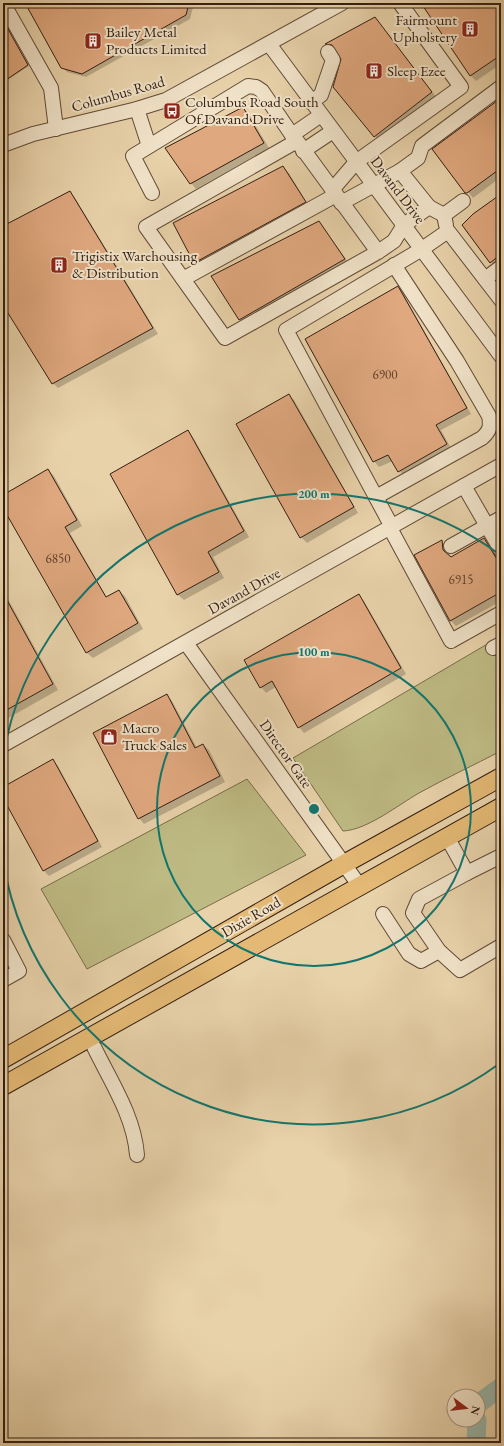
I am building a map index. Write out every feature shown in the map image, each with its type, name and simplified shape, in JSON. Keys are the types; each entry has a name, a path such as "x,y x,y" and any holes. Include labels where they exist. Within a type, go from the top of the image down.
{"main road":[{"name":"Dixie Road","path":"3,1059 344,864 501,777"},
{"name":"Dixie Road","path":"3,1086 359,885 501,807"}],"street":[{"path":"3,3 50,88 56,129"},
{"name":"Columbus Road","path":"3,145 12,141 137,109 166,100 342,3"},
{"path":"336,196 356,162 461,88 400,3"},
{"name":"Davand Drive","path":"269,44 501,356"},
{"path":"312,102 321,95 333,60 328,52"},
{"path":"152,193 133,156 248,86 256,87 262,91 297,142 378,252"},
{"path":"183,279 336,196 374,184 400,171 418,158 422,146 501,87"},
{"path":"137,109 149,146"},
{"path":"297,142 321,115"},
{"path":"333,131 297,142 146,227 225,338 378,252 394,241 404,225 429,207"},
{"path":"400,171 429,207 444,216 448,231 501,300"},
{"path":"444,216 463,201"},
{"path":"448,231 422,249 286,330 376,497 451,641 501,613"},
{"path":"376,497 482,438 488,433 490,425 489,416 457,361 394,265"},
{"path":"485,279 501,267"},
{"name":"Davand Drive","path":"3,745 501,465"},
{"path":"464,486 501,550"},
{"path":"451,546 501,518"},
{"name":"Director Gate","path":"186,643 359,885"},
{"path":"447,837 467,873"},
{"path":"501,856 419,899 413,913 439,951 460,970 501,946"},
{"path":"383,914 409,954 421,961 439,951"},
{"path":"3,940 19,971 3,980"},
{"path":"94,1048 131,1122 136,1139 136,1155"}],"shaded area":[{"path":"501,636 501,751 419,793 372,822 352,830 343,831 293,758"},
{"path":"247,779 306,855 87,969 41,889"}],"building":[{"name":"Bailey Metal Products Limited","path":"25,3 189,3 186,15 82,74 61,68"},
{"name":"Fairmount Upholstery","path":"421,3 501,3 501,55 470,76"},
{"name":"Sleep Ezee","path":"375,17 432,92 374,137 333,87 341,59 332,45 325,44"},
{"path":"3,20 28,65 3,82"},
{"path":"501,98 501,168 465,193 432,149"},
{"path":"243,107 264,143 190,184 165,148"},
{"path":"283,166 306,202 194,263 173,223"},
{"name":"Trigistix Warehousing & Distribution","path":"70,191 153,328 52,384 3,305 3,226"},
{"path":"501,194 501,254 490,263 462,225 473,214"},
{"path":"319,221 345,259 239,320 211,276"},
{"path":"398,286 467,408 436,425 447,444 398,472 388,455 373,462 305,339"},
{"path":"289,394 354,507 300,538 236,424"},
{"path":"188,430 244,531 208,552 219,572 177,595 110,474"},
{"path":"48,469 77,520 65,527 106,597 119,590 138,623 86,653 3,508 3,495"},
{"path":"484,538 501,566 501,592 450,621 414,555 442,540 443,550 451,557"},
{"path":"3,593 53,684 3,712"},
{"path":"359,594 401,668 298,728 272,681 260,688 244,660"},
{"path":"167,694 195,748 203,744 220,776 138,819 93,733"},
{"path":"53,759 98,841 43,871 3,798 3,787"}],"waterway":[{"path":"486,1398 501,1387"},
{"path":"476,1443 477,1428"}],"place":[{"name":"Fairmount Upholstery","path":"470,29"},
{"name":"Bailey Metal Products Limited","path":"93,41"},
{"name":"Sleep Ezee","path":"374,71"},
{"name":"Columbus Road South Of Davand Drive","path":"172,111"},
{"name":"Trigistix Warehousing & Distribution","path":"59,265"},
{"name":"Macro Truck Sales","path":"109,737"}]}
